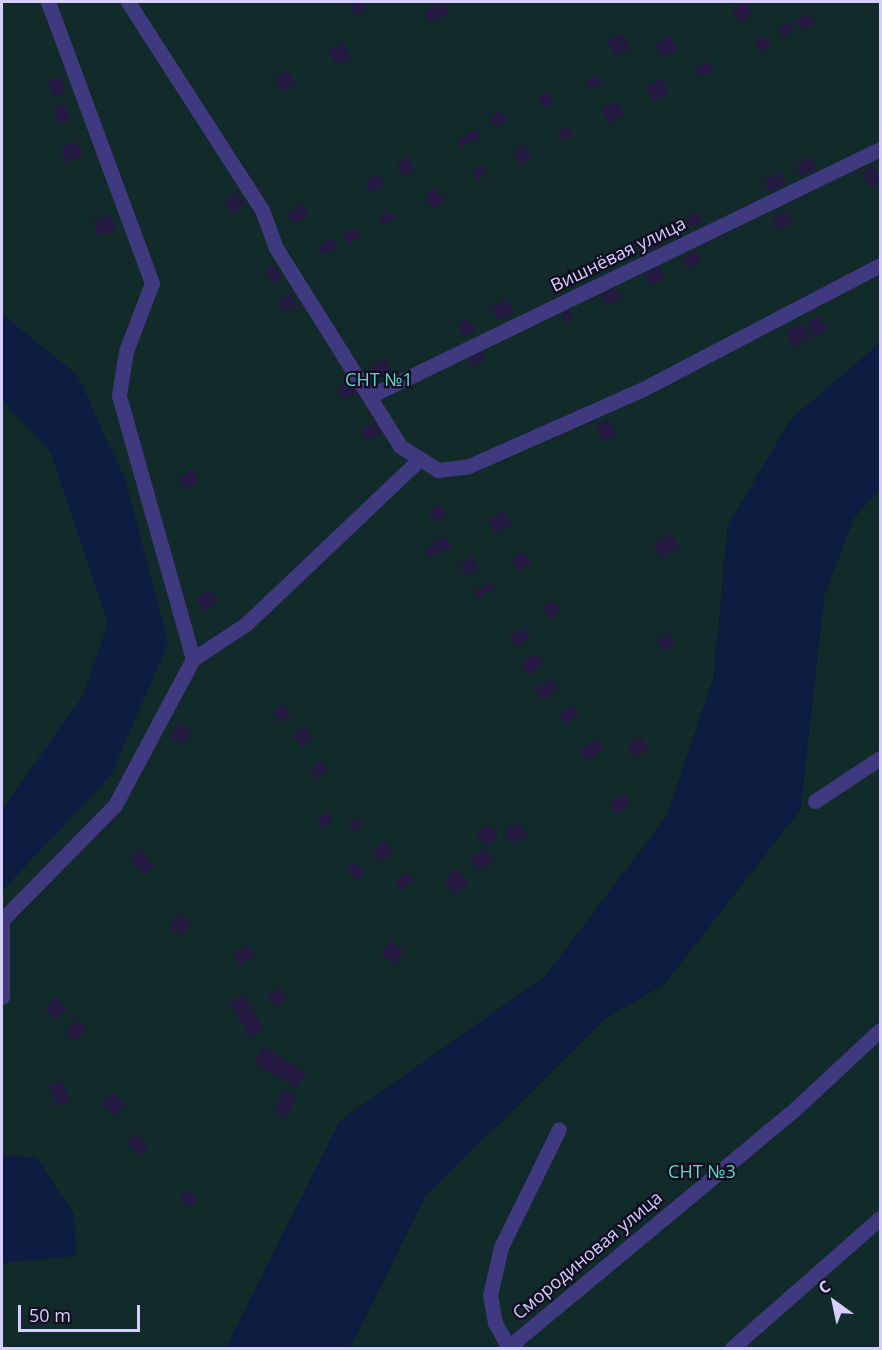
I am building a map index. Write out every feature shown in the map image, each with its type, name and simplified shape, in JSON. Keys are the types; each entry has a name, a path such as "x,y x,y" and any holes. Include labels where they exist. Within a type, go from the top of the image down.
{"street":[{"path":"48,2 152,283 126,351 119,395 193,659"},
{"path":"128,2 372,395 400,446 417,462 438,470 469,466 539,437 880,265"},
{"name":"Вишнёвая улица","path":"372,395 880,149"},
{"path":"2,997 2,922 115,805 193,659 246,624 417,462"},
{"path":"815,801 880,758"},
{"name":"Смородиновая улица","path":"513,1348 518,1338 795,1109 880,1030"},
{"path":"509,1348 495,1323 490,1295 499,1257 515,1212 559,1129"},
{"path":"732,1348 880,1218"}],"green space":[{"name":"СНТ №1","path":"2,2 880,2 880,343 728,525 714,677 667,816 546,976 340,1121 226,1348 2,1348"},
{"name":"СНТ №3","path":"880,489 880,1348 350,1348 426,1195 606,1018 664,984 800,810 824,595 854,517"}],"water":[{"path":"2,314 77,375 126,482 168,643 111,775 2,891 2,810 84,694 108,623 50,451 2,400"},
{"path":"880,343 880,489 854,517 824,595 800,810 664,984 606,1018 426,1195 350,1348 226,1348 340,1121 546,976 667,816 714,677 728,525 791,419"},
{"path":"2,1155 37,1158 74,1214 76,1256 2,1263"}],"building":[{"path":"347,2 364,2 368,8 355,15"},
{"path":"443,2 449,14 430,23 424,12"},
{"path":"745,2 753,15 739,23 731,10"},
{"path":"810,13 815,24 800,30 795,20"},
{"path":"789,22 794,32 782,38 777,28"},
{"path":"622,33 630,48 615,56 607,41"},
{"path":"670,36 677,50 662,58 655,44"},
{"path":"766,36 771,47 759,52 754,41"},
{"path":"343,43 351,58 336,66 328,51"},
{"path":"709,61 714,70 700,78 695,69"},
{"path":"288,70 296,84 282,92 274,78"},
{"path":"598,75 602,84 589,90 585,81"},
{"path":"61,77 66,92 53,97 48,81"},
{"path":"662,79 669,95 653,101 646,86"},
{"path":"549,92 554,104 543,109 538,97"},
{"path":"616,101 624,115 609,123 601,110"},
{"path":"65,104 70,120 57,124 52,108"},
{"path":"501,110 507,120 496,127 490,117"},
{"path":"568,126 573,135 561,141 557,132"},
{"path":"475,130 479,137 462,147 458,140"},
{"path":"77,141 83,156 66,163 60,148"},
{"path":"524,145 532,159 521,165 513,152"},
{"path":"408,157 415,170 403,177 396,164"},
{"path":"811,157 817,169 801,177 795,165"},
{"path":"483,165 487,174 477,179 472,171"},
{"path":"875,165 880,183 870,189 861,173"},
{"path":"780,172 786,184 769,192 763,181"},
{"path":"379,175 384,186 370,192 365,181"},
{"path":"437,188 445,202 433,209 425,195"},
{"path":"237,193 245,204 232,214 224,202"},
{"path":"303,204 309,215 294,224 287,213"},
{"path":"391,211 396,219 383,227 378,219"},
{"path":"786,211 792,223 778,230 772,218"},
{"path":"697,212 702,223 690,228 685,217"},
{"path":"111,215 116,230 98,236 93,221"},
{"path":"357,227 362,237 348,244 343,234"},
{"path":"654,232 661,245 643,255 636,241"},
{"path":"332,238 337,247 322,255 317,246"},
{"path":"697,251 702,262 686,269 681,258"},
{"path":"598,258 604,268 590,277 584,266"},
{"path":"274,265 282,276 273,283 264,272"},
{"path":"659,266 665,277 650,286 644,274"},
{"path":"616,287 622,299 606,307 600,295"},
{"path":"290,293 298,306 285,314 277,301"},
{"path":"507,299 514,312 497,321 490,308"},
{"path":"569,310 574,319 565,323 561,315"},
{"path":"821,315 829,330 815,338 807,323"},
{"path":"469,319 475,331 463,336 457,325"},
{"path":"802,323 810,338 793,347 785,332"},
{"path":"481,351 486,360 473,367 468,358"},
{"path":"386,359 392,372 376,379 370,367"},
{"path":"351,379 358,391 343,400 336,388"},
{"path":"608,419 617,435 604,442 595,426"},
{"path":"376,422 382,432 367,442 361,431"},
{"path":"193,469 200,481 185,490 178,478"},
{"path":"439,504 446,515 435,522 428,511"},
{"path":"504,511 511,525 495,533 488,519"},
{"path":"671,533 680,548 662,558 653,544"},
{"path":"445,536 451,546 438,554 432,544"},
{"path":"432,545 437,553 429,557 424,550"},
{"path":"525,552 531,565 517,571 511,558"},
{"path":"472,557 478,568 465,576 459,564"},
{"path":"491,582 495,589 478,599 474,592"},
{"path":"209,590 217,601 204,611 196,599"},
{"path":"554,601 560,614 548,619 542,606"},
{"path":"524,628 530,638 516,647 509,637"},
{"path":"669,633 675,645 662,651 657,639"},
{"path":"535,653 543,664 529,675 520,664"},
{"path":"550,678 558,690 542,700 534,689"},
{"path":"283,705 291,715 282,723 274,713"},
{"path":"573,705 579,715 565,724 558,714"},
{"path":"179,723 192,731 183,745 171,737"},
{"path":"304,726 313,738 301,747 292,735"},
{"path":"641,736 649,749 635,758 627,745"},
{"path":"596,739 603,750 586,761 579,750"},
{"path":"321,761 328,770 317,778 310,770"},
{"path":"625,794 631,806 615,814 609,802"},
{"path":"327,812 334,821 323,829 316,821"},
{"path":"356,818 363,827 355,833 348,824"},
{"path":"517,822 527,834 513,846 503,834"},
{"path":"488,824 498,837 485,846 475,834"},
{"path":"385,841 393,852 380,862 372,850"},
{"path":"485,848 494,861 479,871 470,858"},
{"path":"140,849 154,866 143,875 129,858"},
{"path":"355,862 364,874 355,881 346,869"},
{"path":"459,869 469,885 454,895 444,879"},
{"path":"407,872 414,881 401,891 394,882"},
{"path":"179,914 191,923 181,936 169,927"},
{"path":"391,941 405,951 395,965 381,955"},
{"path":"248,945 255,957 240,966 233,954"},
{"path":"279,988 287,1000 275,1007 267,996"},
{"path":"244,995 264,1030 250,1038 230,1003"},
{"path":"54,997 67,1008 57,1019 44,1008"},
{"path":"77,1019 87,1027 76,1041 66,1033"},
{"path":"263,1047 306,1073 297,1088 254,1062"},
{"path":"62,1080 71,1100 57,1106 48,1086"},
{"path":"283,1089 297,1095 287,1118 273,1112"},
{"path":"113,1092 126,1105 114,1117 101,1104"},
{"path":"136,1134 148,1147 139,1155 127,1142"},
{"path":"186,1189 197,1199 190,1207 179,1197"}]}
